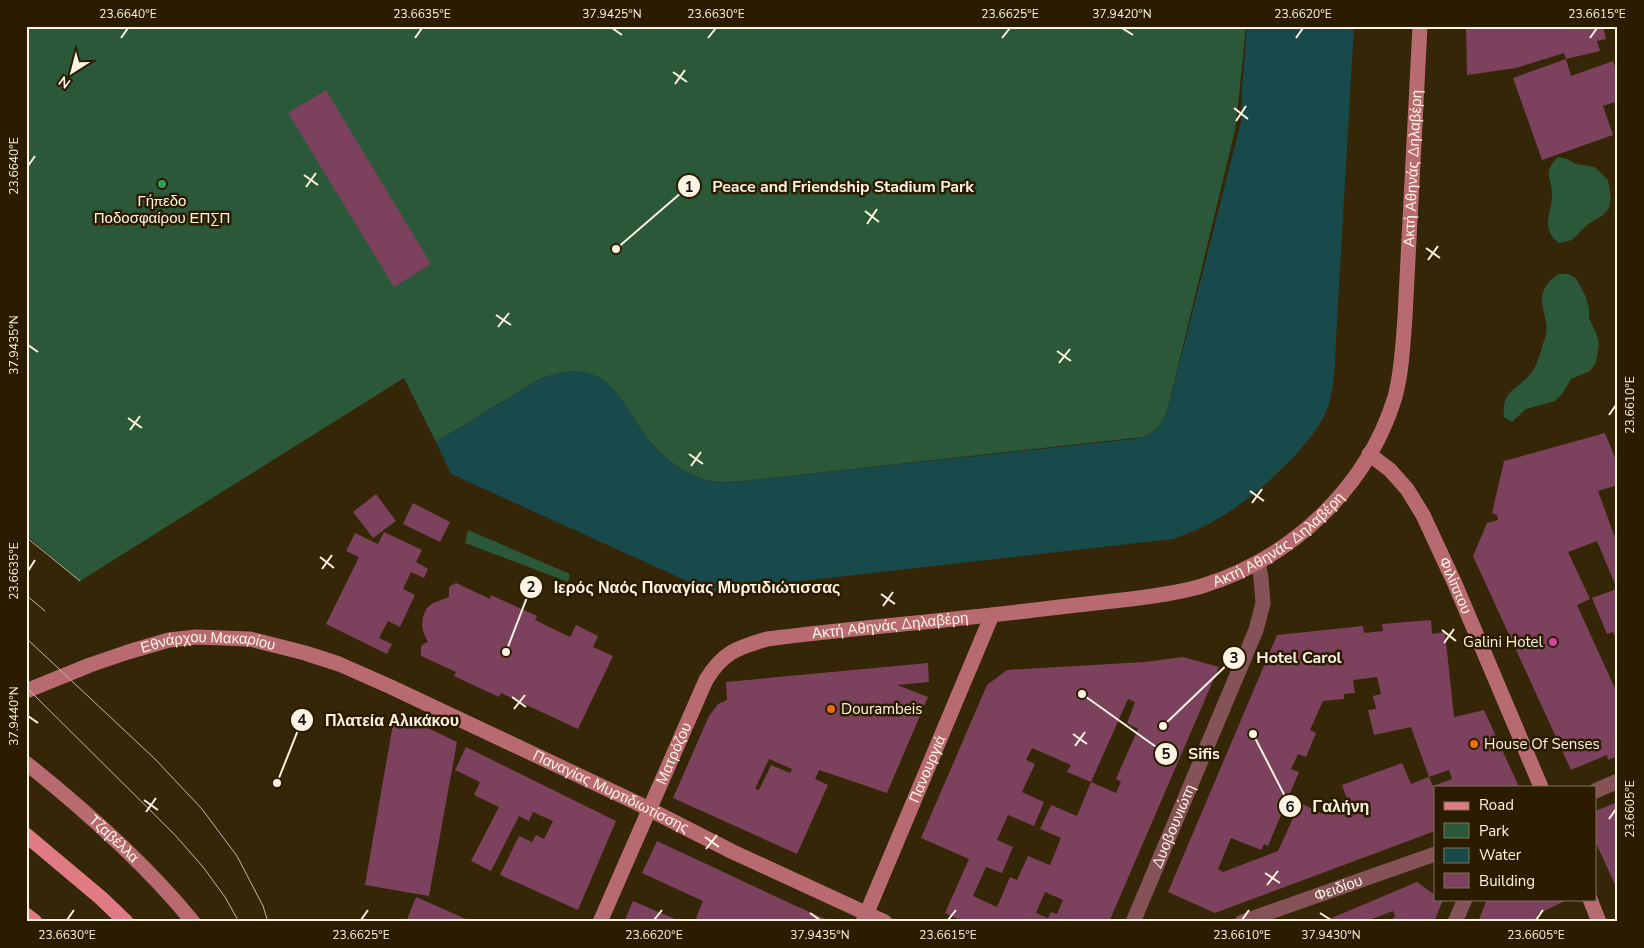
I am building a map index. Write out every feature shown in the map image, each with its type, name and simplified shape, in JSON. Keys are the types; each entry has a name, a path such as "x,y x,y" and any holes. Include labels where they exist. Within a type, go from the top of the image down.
{"main road":[{"path":"26,835 101,898 126,922"},
{"path":"26,915 35,922"}],"street":[{"name":"Ακτή Αθηνάς Δηλαβέρη","path":"735,650 767,639 992,616 1177,592 1222,579 1258,562 1305,531 1322,515 1353,479 1369,454 1388,417 1395,395 1401,365 1406,317 1420,26"},
{"name":"Φιλίππου","path":"1369,454 1390,470 1407,489 1423,516 1451,575 1541,786"},
{"name":"Δυοβουνιώτη","path":"1133,922 1256,630 1263,603 1258,562"},
{"name":"Πανουργιά","path":"865,918 992,616"},
{"name":"Εθνάρχου Μακαρίου","path":"26,691 128,652 169,640 196,637 250,639 305,652 339,664 391,687"},
{"name":"Ματρόζου","path":"600,922 706,680 715,665 735,650"},
{"name":"Παναγίας Μυρτιδιωτίσσης","path":"391,687 648,809 865,918 885,922"},
{"name":"Τζαβέλλα","path":"26,764 93,820 161,886 193,922"},
{"path":"1596,791 1618,781"},
{"name":"Φειδίου","path":"1242,922 1434,854"},
{"path":"1456,922 1465,900"},
{"path":"1590,900 1599,922"}],"green space":[{"path":"26,26 1246,26 1236,126 1169,404 1158,428 1143,437 744,481 717,482 692,475 665,457 646,436 624,403 612,389 600,378 584,372 564,373 538,380 436,442 404,378 80,581 26,535"},
{"path":"1558,157 1576,164 1595,167 1608,180 1611,198 1609,208 1603,215 1587,225 1572,240 1559,243 1553,237 1548,227 1552,196 1549,172"},
{"path":"1558,274 1568,274 1576,278 1585,295 1589,308 1589,318 1599,344 1596,363 1590,371 1571,379 1562,394 1555,401 1526,409 1512,422 1504,417 1506,400 1509,394 1528,377 1535,367 1546,332 1542,299 1543,291 1548,283"},
{"path":"468,530 570,574 568,582 465,543"}],"water":[{"path":"1247,26 1354,26 1335,364 1328,407 1311,437 1282,468 1250,497 1215,520 1173,539 757,586 737,593 709,591 451,474 436,442 538,380 564,373 584,372 600,378 613,389 646,436 665,457 692,475 717,482 744,481 1133,439 1148,435 1161,424 1169,404 1241,122"}],"building":[{"path":"1466,26 1603,26 1606,39 1597,41 1600,51 1566,59 1564,53 1516,68 1467,75"},
{"path":"1566,59 1571,76 1613,61 1618,75 1618,101 1603,106 1613,135 1542,160 1513,78"},
{"path":"326,90 431,264 394,287 288,113"},
{"path":"1605,433 1618,465 1618,485 1598,491 1614,535 1618,534 1618,642 1613,632 1607,634 1592,598 1617,589 1597,541 1568,552 1590,599 1577,605 1618,695 1618,756 1608,760 1607,755 1571,770 1473,556 1487,523 1498,520 1497,515 1492,513 1504,461"},
{"path":"376,494 396,521 373,538 353,512"},
{"path":"413,503 450,522 440,542 403,524"},
{"path":"384,532 422,550 416,562 428,569 424,578 411,572 403,589 415,595 400,627 388,621 379,638 392,644 387,654 326,624 359,557 346,551 355,533 378,544"},
{"path":"456,583 490,599 491,595 537,616 535,620 570,637 576,625 598,636 593,647 613,656 578,729 501,693 499,697 454,676 456,672 421,656 421,647 428,642 422,626 426,609 433,603 449,597 450,586"},
{"path":"1431,620 1432,634 1445,632 1454,717 1484,710 1519,786 1434,786 1434,831 1215,913 1168,892 1277,635 1363,626 1364,633 1383,631 1382,624","holes":["1377,677 1381,694 1373,696 1376,709 1368,710 1374,735 1411,727 1429,777 1411,784 1402,763 1342,785 1349,805 1323,814 1300,803 1278,851 1223,872 1218,869 1231,838 1261,850 1264,844 1268,846 1299,772 1291,769 1298,754 1306,757 1316,733 1310,730 1323,701 1344,699 1344,694 1355,693 1353,680","1449,770 1452,779 1433,786 1429,777"]},
{"path":"1183,657 1219,667 1109,922 962,922 945,913 969,859 921,838 987,685 1007,670 1144,662","holes":["1128,699 1135,702 1127,723 1138,729 1116,779 1121,782 1116,793 1091,782","1032,748 1071,765 1067,772 1091,782 1077,816 1051,805 1040,829 1061,838 1050,865 1028,856 1017,880 1010,877 997,907 973,896 986,867 1002,873 1013,847 997,840 1008,815 1034,826 1044,802 1022,792 1035,764 1026,760","1045,892 1063,900 1057,914 1051,912 1048,918 1036,913"]},
{"path":"928,663 929,682 897,685 928,697 887,793 819,770 815,779 828,785 797,854 673,798 709,716 718,704 727,700 726,682","holes":["769,759 792,769 790,773 771,765 759,790 755,789"]},
{"path":"395,712 457,742 429,896 365,885"},
{"path":"466,747 616,821 578,910 500,875 519,836 532,842 536,835 544,839 553,821 533,812 529,821 519,816 491,871 471,861 499,807 474,795 480,782 455,770"},
{"path":"1618,802 1618,891 1596,843 1596,811"},
{"path":"657,841 832,922 705,922 696,918 703,901 642,873"},
{"path":"1417,882 1434,894 1434,900 1443,900 1434,922 1391,922 1395,916 1393,911 1372,919 1373,922 1322,922"},
{"path":"416,897 466,919 465,922 406,922"},
{"path":"1487,900 1567,900 1538,914 1534,922 1478,922"},
{"path":"633,901 682,922 624,922"}],"tram line":[{"path":"26,537 80,581"},
{"path":"26,595 45,611"},
{"path":"26,638 155,759 202,809 237,856 263,906 268,922"},
{"path":"26,687 175,835 203,867 225,897 239,922"}],"place":[{"name":"Γήπεδο Ποδοσφαίρου ΕΠΣΠ","path":"162,184"},
{"name":"Peace and Friendship Stadium Park","path":"616,249"},
{"name":"Galini Hotel","path":"1553,642"},
{"name":"Ιερός Ναός Παναγίας Μυρτιδιώτισσας","path":"506,652"},
{"name":"Sifis","path":"1082,694"},
{"name":"Dourambeis","path":"831,709"},
{"name":"Hotel Carol","path":"1163,726"},
{"name":"Γαλήνη","path":"1253,734"},
{"name":"House Of Senses","path":"1474,744"},
{"name":"Πλατεία Αλικάκου","path":"277,783"}]}
